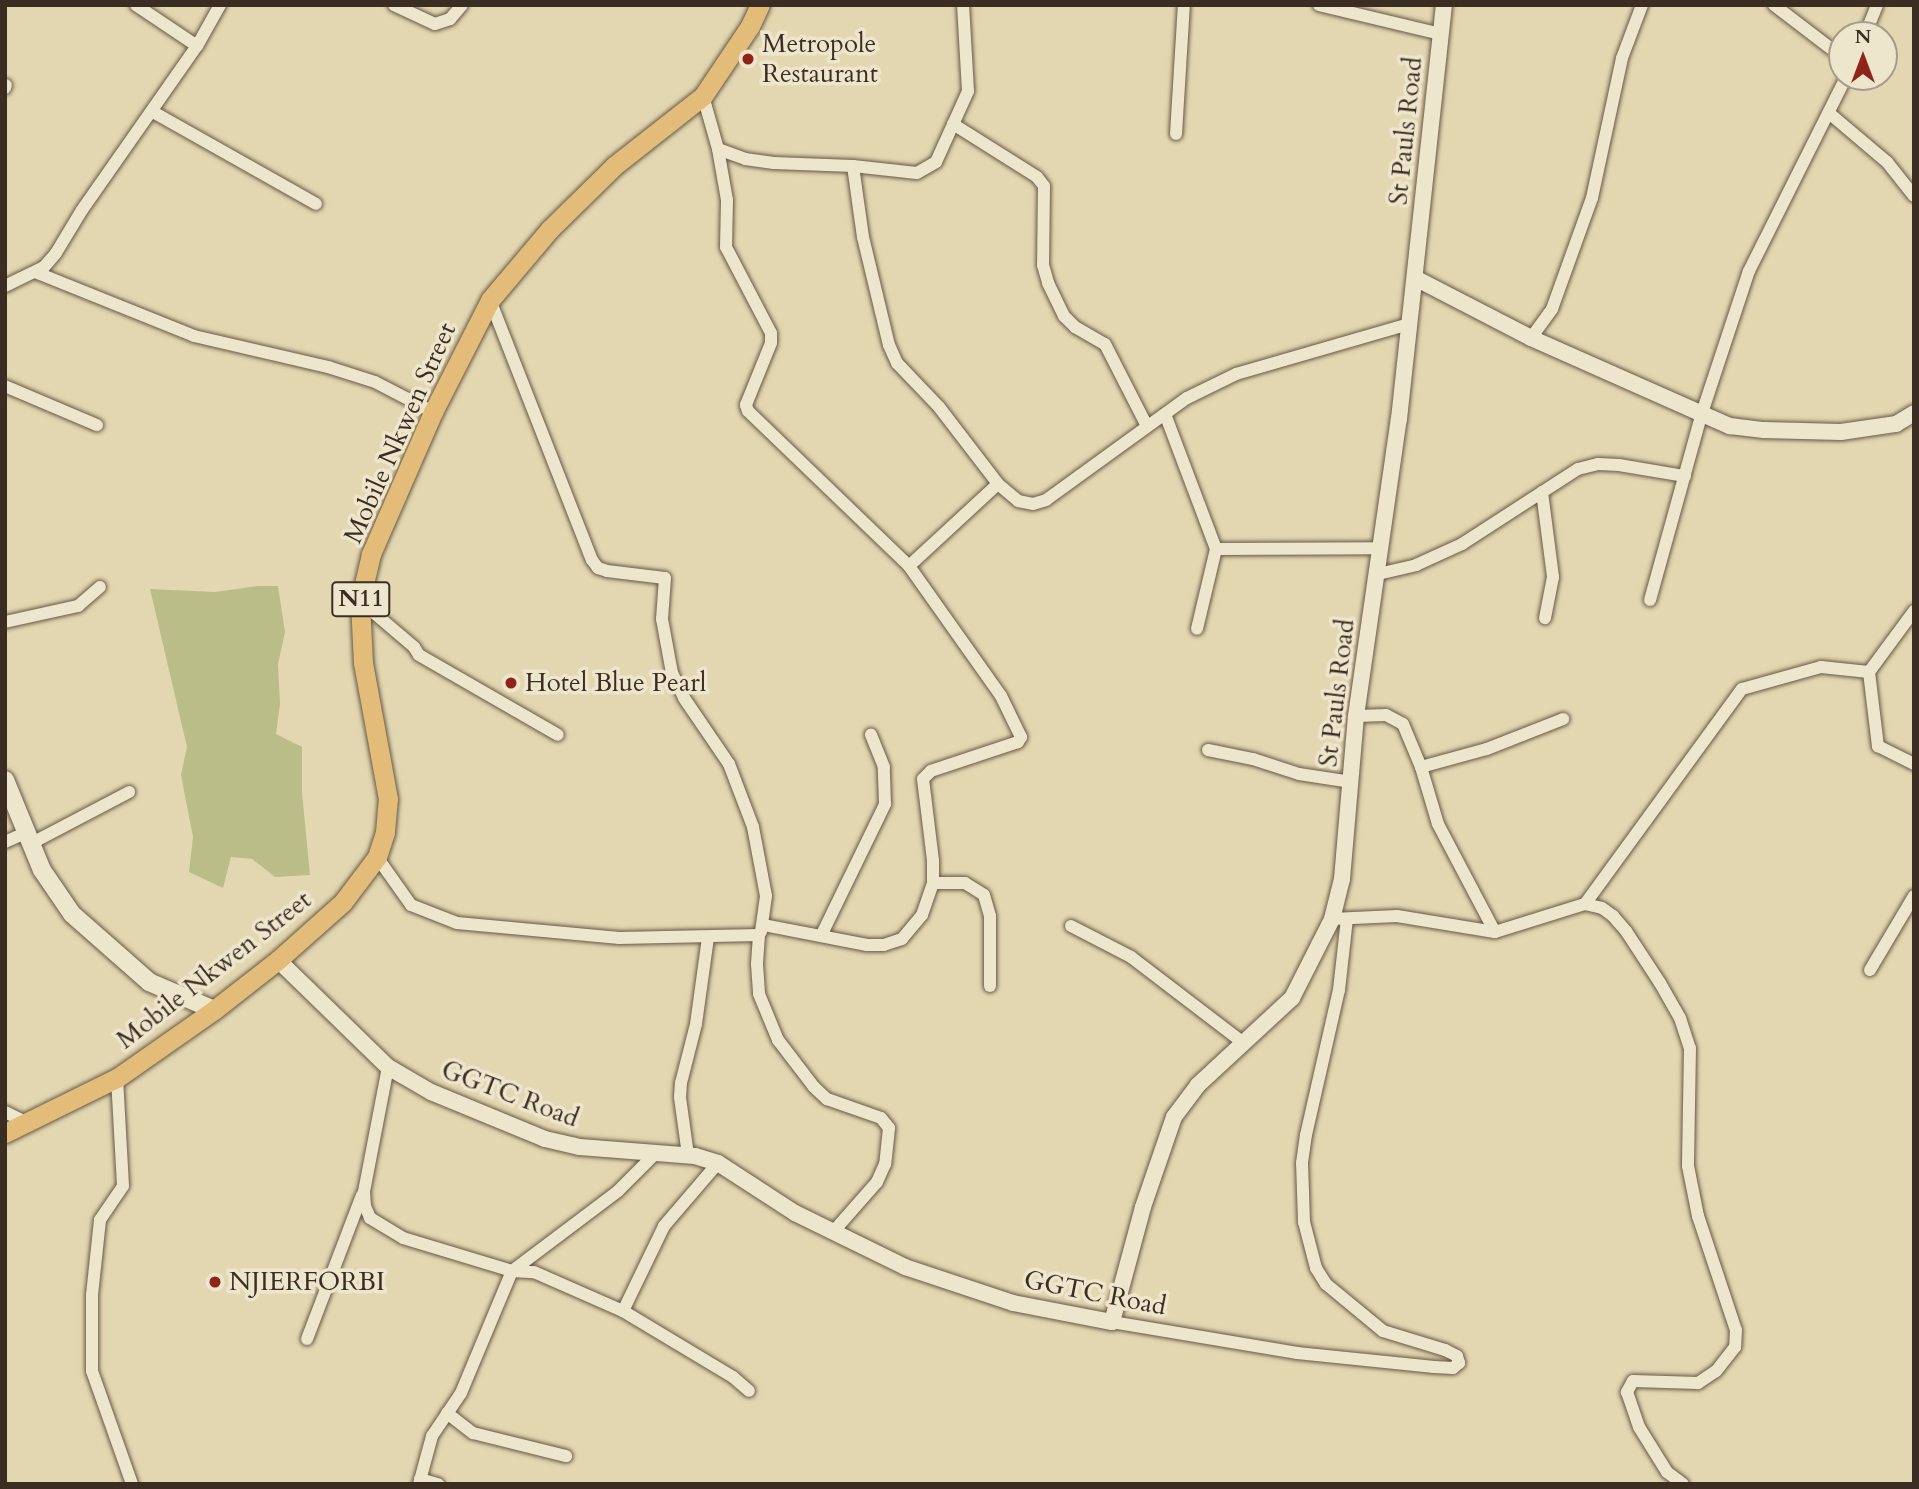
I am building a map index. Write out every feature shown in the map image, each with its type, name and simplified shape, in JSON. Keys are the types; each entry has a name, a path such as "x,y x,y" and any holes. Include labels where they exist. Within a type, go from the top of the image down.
{"highway":[{"name":"Mobile Nkwen Street","path":"5,1133 117,1078 214,1010 278,960 343,902 377,857 385,832 388,799 363,663 360,601 371,554 433,412 490,300 550,229 614,166 703,96 750,26 760,5"}],"main road":[{"path":"5,780 28,838 55,893 101,940 149,982 214,1010"}],"street":[{"path":"136,5 197,46"},
{"path":"5,286 35,272 56,253 82,210 197,46 220,5"},
{"path":"394,5 435,24 450,19 462,5"},
{"path":"718,149 745,159 774,163 853,166 917,173 928,169 936,162 968,91 963,5"},
{"path":"1175,134 1184,5"},
{"path":"1320,5 1441,34"},
{"name":"St Pauls Road","path":"1112,1322 1154,1172 1174,1117 1198,1085 1241,1042 1292,998 1339,919 1356,716 1382,548 1415,278 1444,5"},
{"path":"1531,338 1552,309 1592,198 1622,58 1642,5"},
{"path":"1773,5 1828,46"},
{"path":"1650,600 1701,416 1749,271 1839,91"},
{"path":"377,857 411,905 457,923 619,938 708,938 761,930 884,945 902,939 922,915 933,883 933,861 923,779 931,771 1018,742 1021,737 1002,696 909,566 748,411 746,405 771,343 771,333 726,247 727,200 718,149 703,96"},
{"path":"153,111 316,204"},
{"path":"1829,113 1887,162 1914,196"},
{"path":"953,124 1037,177 1044,186 1043,265 1048,284 1065,316 1075,327 1105,344 1147,426"},
{"path":"853,166 863,237 889,345 897,363 939,407 998,484 1018,501 1033,504 1045,500 1187,398 1236,374 1409,324"},
{"path":"35,272 194,336 328,367 375,382 433,412"},
{"path":"1415,278 1531,338 1668,396 1701,416 1730,426 1764,430 1841,432 1896,424 1914,412"},
{"path":"490,300 592,559 598,568 607,571 665,578 662,619 672,673 684,698 729,764 742,794 765,879 757,964 759,994 778,1040 814,1087 827,1099 881,1118 890,1128 885,1164 877,1182 833,1232"},
{"path":"5,386 97,425"},
{"path":"1165,414 1216,549 1197,629"},
{"path":"1378,574 1416,565 1462,544 1578,469 1598,464 1685,476"},
{"path":"909,566 998,484"},
{"path":"1542,492 1553,577 1545,618"},
{"path":"1216,549 1382,548"},
{"path":"5,622 78,606 100,587"},
{"path":"360,601 414,647 419,655 558,735"},
{"path":"1914,611 1869,672 1878,746 1914,764"},
{"path":"1585,904 1742,689 1821,667 1869,672"},
{"path":"1356,716 1386,715 1403,724 1421,767 1438,824 1495,932"},
{"path":"1421,767 1487,750 1563,719"},
{"path":"821,936 885,804 884,767 871,734"},
{"path":"1208,750 1253,759 1299,774 1351,782"},
{"path":"5,842 28,838 129,792"},
{"path":"933,883 965,883 984,895 990,916 990,986"},
{"path":"1870,970 1914,896"},
{"path":"1339,919 1397,916 1495,932 1585,904 1602,908 1626,930 1680,1018 1690,1048 1688,1166 1698,1216 1733,1314 1735,1347 1716,1371 1698,1382 1633,1381 1627,1392 1629,1406 1639,1427 1667,1472 1683,1484"},
{"name":"GGTC Road","path":"278,960 388,1067 431,1092 545,1139 580,1147 688,1155 718,1163 795,1213 905,1267 1013,1303 1112,1322 1297,1353 1453,1368 1459,1363 1457,1356 1383,1331 1326,1284 1316,1268 1304,1222 1302,1163 1339,990 1339,919"},
{"path":"1071,926 1131,957 1241,1042"},
{"path":"688,1155 680,1097 681,1083 696,1024 708,938"},
{"path":"307,1339 364,1192 388,1067"},
{"path":"117,1078 123,1186 100,1220 92,1295 92,1371 132,1484"},
{"path":"5,1112 28,1123"},
{"path":"438,1484 420,1481 432,1436 461,1393 512,1271 618,1191 657,1153"},
{"path":"623,1311 664,1226 718,1163"},
{"path":"364,1192 365,1206 370,1218 382,1228 403,1238 512,1271 534,1272 623,1311 733,1377 749,1391"},
{"path":"447,1413 473,1433 566,1455"}],"green space":[{"path":"278,586 285,632 278,664 280,704 276,734 302,747 302,793 310,875 275,877 252,859 231,857 223,888 189,872 193,837 181,775 187,747 150,589 215,592"}],"place":[{"name":"Metropole Restaurant","path":"748,59"},
{"name":"Hotel Blue Pearl","path":"511,683"},
{"name":"NJIERFORBI","path":"215,1282"}]}
